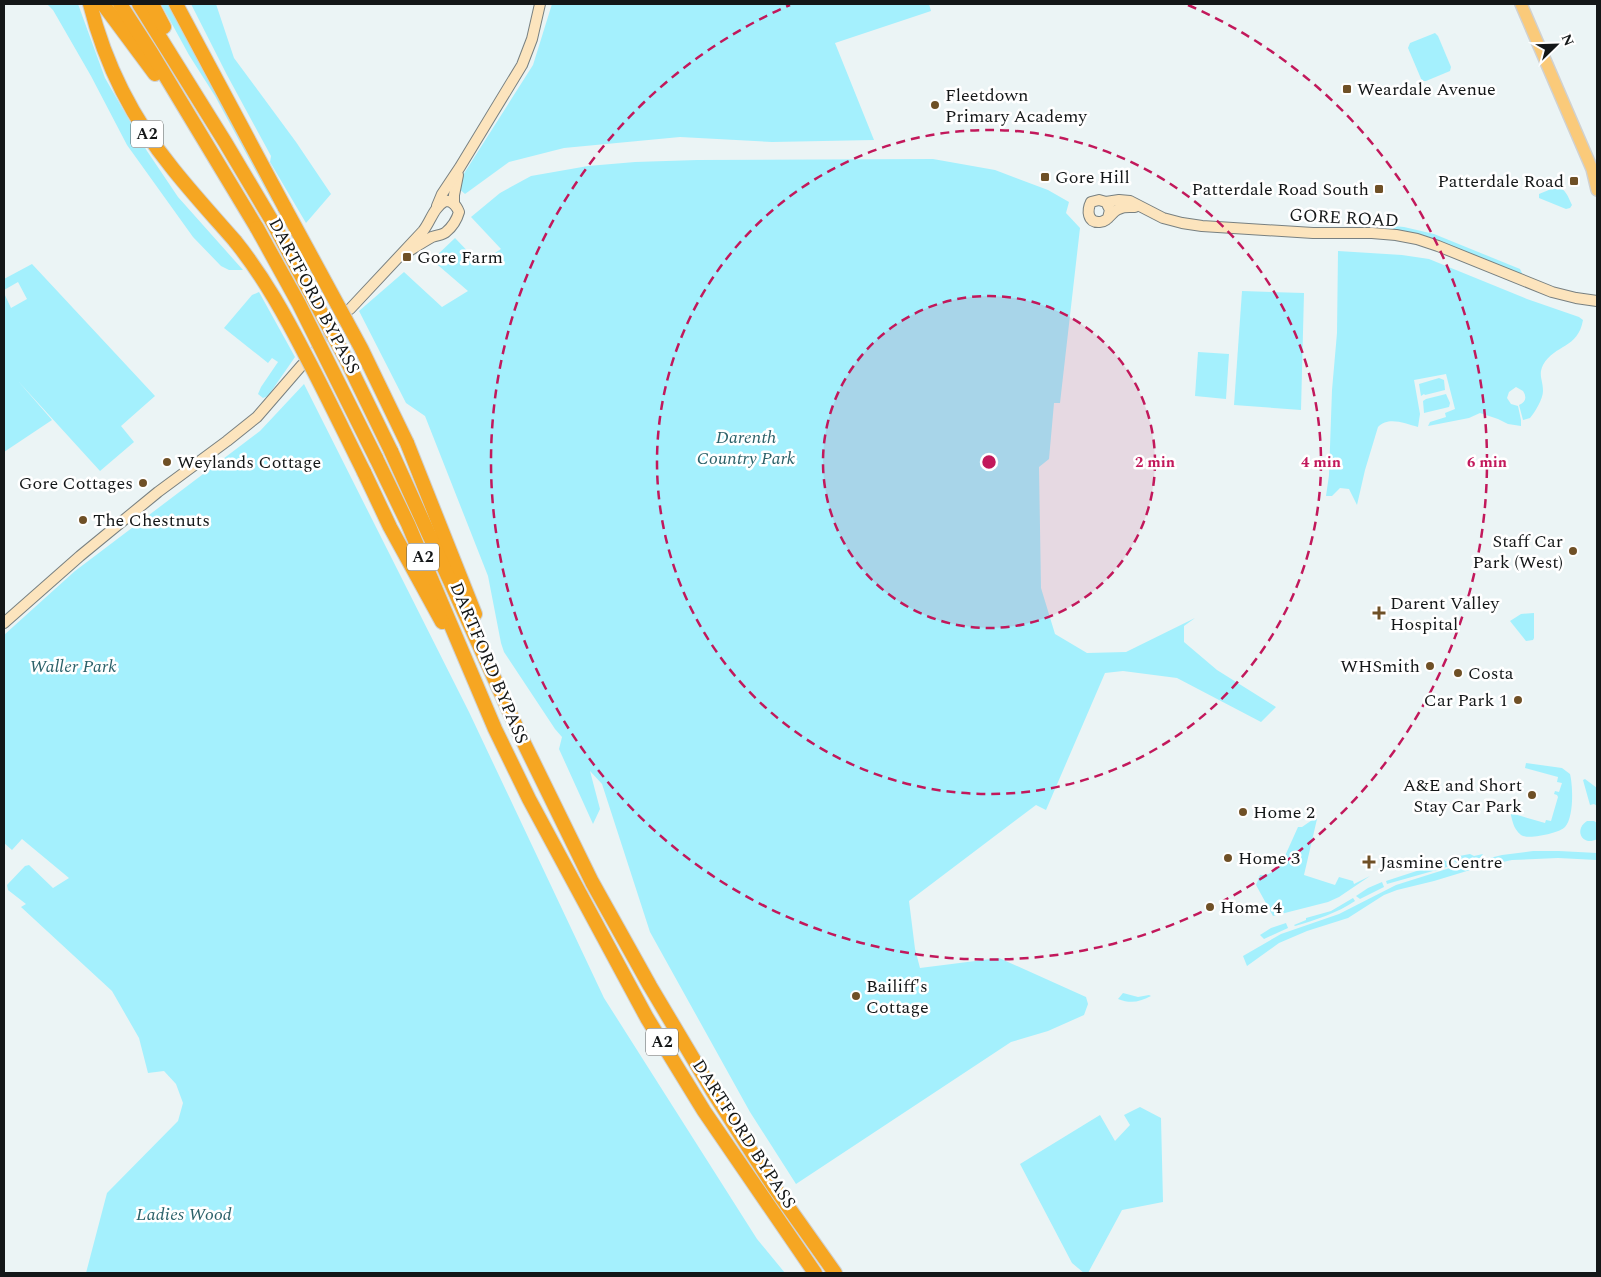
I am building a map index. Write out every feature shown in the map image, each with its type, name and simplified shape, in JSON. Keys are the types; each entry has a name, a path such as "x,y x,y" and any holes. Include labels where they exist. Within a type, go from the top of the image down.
{"highway":[{"name":"DARTFORD BYPASS","path":"120,4 210,149 299,304 408,524 464,658 528,799 648,1018 704,1111 815,1273"},
{"name":"DARTFORD BYPASS","path":"139,4 226,142 315,300 391,451 518,733 592,882 650,986 713,1092 774,1187 835,1273"},
{"path":"152,4 226,142"},
{"name":"A2","path":"176,4 357,340 419,471 500,674 625,939"},
{"path":"95,5 210,149"},
{"name":"A2","path":"95,5 116,77 141,124 173,169 235,241 264,280 280,306 390,527 430,603 464,658"}],"main road":[{"path":"350,309 428,225 428,221 437,207 442,194 522,65 532,39 540,4"},
{"path":"1521,4 1595,171 1597,190"},
{"path":"454,204 460,167"},
{"path":"1099,200 1106,202 1110,210 1108,218 1098,222 1088,216 1088,208 1091,202 1099,200"},
{"name":"GORE ROAD","path":"1106,202 1114,200 1130,201 1172,220 1202,226 1313,233 1372,233 1410,238 1438,246 1552,292 1597,302"},
{"path":"428,225 433,233 444,234 458,217 459,212 450,201 445,201 437,207"},
{"name":"GORE ROAD","path":"1108,218 1114,211 1120,208 1142,208"},
{"path":"401,256 438,234"},
{"path":"4,623 80,556 164,488 227,442 257,417 302,365"}],"green space":[{"path":"47,4 78,4 105,78 147,151 178,197 243,270 229,270 221,266 193,237 127,145 91,76 53,10"},
{"path":"161,4 171,4 275,200 272,201 215,96 189,55"},
{"path":"191,4 216,4 234,58 296,142 331,194 306,223 270,162 271,156"},
{"path":"552,4 929,4 931,11 835,43 874,140 772,142 680,137 564,148 509,162 465,194 456,186 533,65"},
{"path":"1435,33 1451,67 1450,71 1422,81 1408,48 1410,43"},
{"name":"Darenth Country Park","path":"933,159 995,170 1048,190 1069,202 1066,213 1080,228 1060,403 1054,403 1049,459 1039,467 1041,588 1055,634 1087,653 1126,652 1195,618 1184,626 1184,642 1217,670 1276,707 1261,722 1177,678 1123,671 1105,673 1046,810 1036,805 909,901 915,949 920,968 999,958 1086,997 1088,1004 1084,1015 1048,1031 1011,1042 796,1184 750,1112 650,932 602,784 590,771 600,809 593,824 559,749 562,737 504,652 488,576 425,416 406,403 359,311 404,272 442,307 468,291 432,260 455,238 479,263 501,249 471,217 500,193 531,176 588,166 635,162"},
{"path":"1556,187 1566,193 1572,205 1570,208 1566,209 1539,198 1539,194"},
{"path":"1379,226 1404,227 1434,234 1520,269 1522,273 1521,275 1380,229"},
{"path":"1338,251 1402,255 1429,259 1583,320 1576,336 1548,358 1543,365 1541,375 1543,394 1530,418 1523,420 1519,405 1525,399 1523,391 1516,387 1509,392 1507,398 1511,404 1518,406 1521,426 1508,424 1480,413 1469,418 1428,426 1430,422 1446,417 1445,413 1455,409 1446,374 1414,380 1420,414 1418,427 1392,421 1378,427 1357,505 1349,489 1340,488 1332,496 1326,496 1329,475 1332,390 1337,333"},
{"path":"32,264 155,396 121,426 134,442 100,471 18,381 52,420 4,452 4,293 11,308 27,299 18,282 4,290 4,279"},
{"path":"1242,291 1304,293 1301,410 1234,405"},
{"path":"259,292 295,357 268,396 263,398 258,394 278,362 272,358 268,363 224,328 252,295"},
{"path":"1198,352 1229,354 1226,399 1195,396"},
{"path":"1439,378 1444,380 1445,390 1421,396 1419,384"},
{"path":"304,384 469,712 604,998 757,1239 785,1273 86,1273 107,1193 178,1121 183,1103 176,1084 164,1071 148,1073 139,1038 112,991 21,907 26,904 8,890 7,885 25,866 29,865 53,888 69,878 22,839 12,850 4,843 4,635 75,571 260,431"},
{"path":"1446,394 1450,403 1449,407 1424,413 1423,401"},
{"path":"1534,613 1534,638 1533,640 1526,641 1510,621 1521,614"},
{"path":"1526,763 1562,768 1570,774 1572,793 1570,816 1565,827 1562,829 1530,837 1518,833 1512,821 1510,811 1514,810 1514,814 1545,823 1546,820 1551,821 1558,797 1554,794 1555,791 1559,792 1562,783 1557,782 1558,777 1525,768"},
{"path":"1585,779 1597,788 1597,806 1594,804 1590,805 1583,780"},
{"path":"1315,818 1317,819 1304,875 1335,885 1339,877 1353,881 1354,884 1370,876 1339,897 1328,902 1273,916 1256,885 1260,875 1270,874 1277,866 1280,867 1298,827 1302,827"},
{"path":"1587,821 1597,823 1597,839 1592,841 1584,839 1580,833"},
{"path":"1533,851 1597,853 1597,860 1558,858 1512,860 1480,867 1384,895 1348,918 1307,931 1279,943 1247,966 1243,956 1281,934 1339,914 1396,885 1453,867 1502,855"},
{"path":"1470,854 1474,856 1483,854 1480,858 1457,863 1449,858"},
{"path":"1444,860 1454,865 1387,884 1386,881 1432,866"},
{"path":"1382,882 1384,887 1360,899 1356,896 1368,888"},
{"path":"1353,898 1355,901 1334,913 1294,925 1306,920 1306,918 1331,911"},
{"path":"1286,923 1288,928 1264,939 1260,935 1271,928"},
{"path":"1123,993 1138,997 1151,996 1131,1002 1118,999"},
{"path":"1140,1107 1161,1118 1163,1202 1122,1210 1088,1273 1084,1273 1072,1263 1020,1164 1100,1115 1115,1141 1130,1125 1124,1115"}],"tunnel":[{"path":"305,362 347,312"}],"place":[{"name":"Weardale Avenue","path":"1347,89"},
{"name":"Fleetdown Primary Academy","path":"935,105"},
{"name":"Gore Hill","path":"1045,177"},
{"name":"Patterdale Road","path":"1574,181"},
{"name":"Patterdale Road South","path":"1379,189"},
{"name":"Gore Farm","path":"407,257"},
{"name":"Weylands Cottage","path":"167,462"},
{"name":"Gore Cottages","path":"143,483"},
{"name":"The Chestnuts","path":"83,520"},
{"name":"Staff Car Park (West)","path":"1573,551"},
{"name":"Darent Valley Hospital","path":"1379,613"},
{"name":"WHSmith","path":"1430,666"},
{"name":"Costa","path":"1458,673"},
{"name":"Car Park 1","path":"1518,700"},
{"name":"A&E and Short Stay Car Park","path":"1532,795"},
{"name":"Home 2","path":"1243,812"},
{"name":"Home 3","path":"1228,858"},
{"name":"Jasmine Centre","path":"1369,862"},
{"name":"Home 4","path":"1210,907"},
{"name":"Bailiff's Cottage","path":"856,996"}],"park label":[{"name":"Waller Park","path":"73,666"},
{"name":"Ladies Wood","path":"184,1214"}]}
